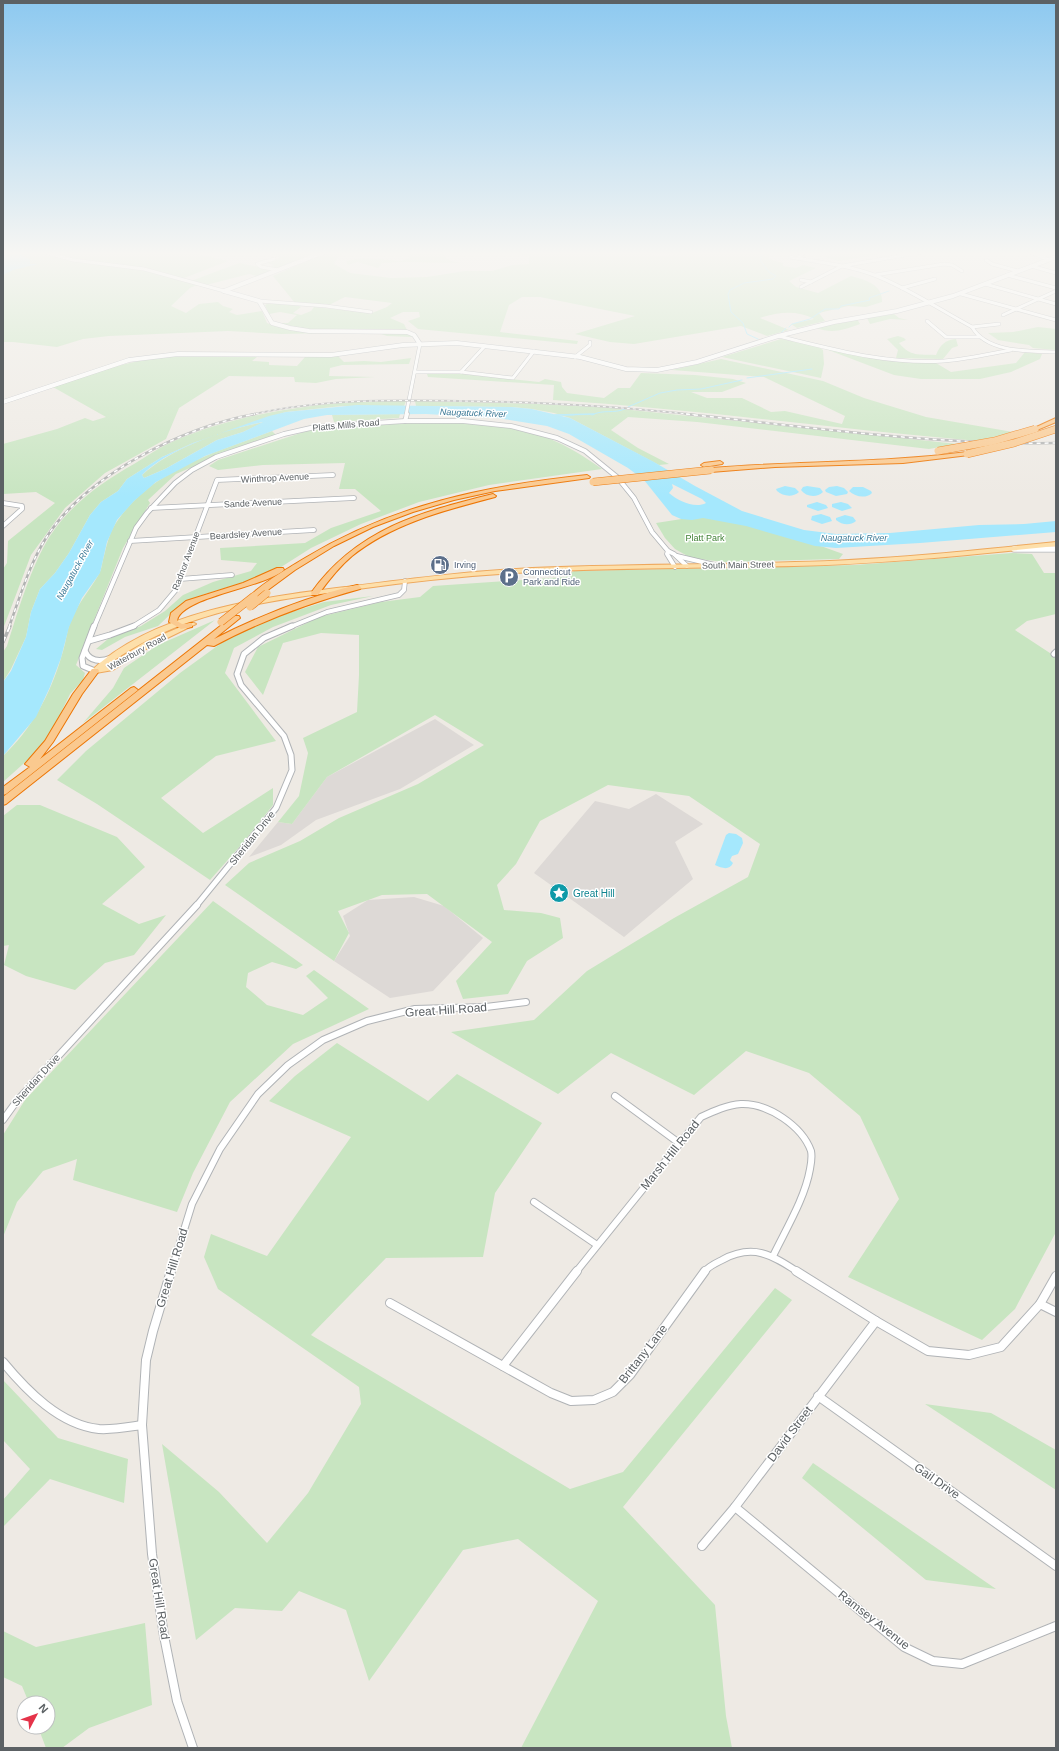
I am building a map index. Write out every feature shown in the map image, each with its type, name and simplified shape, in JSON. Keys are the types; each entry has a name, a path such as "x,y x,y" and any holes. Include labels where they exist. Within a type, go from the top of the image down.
{"highway":[{"path":"189,626 175,624 172,620 174,615 184,606 260,579 337,541 402,513 458,497 524,484 587,476 757,460 880,456 938,451 994,441 1056,420"},
{"path":"3,802 267,593 320,556 368,532 435,508 506,492 711,470 768,466 892,462 967,454 1014,443 1056,429"},
{"path":"315,593 331,573 361,547 396,526 441,509 506,492"},
{"path":"3,792 291,568 337,541"},
{"path":"331,573 327,579 329,585 340,588 358,587"},
{"path":"151,685 221,638 321,597 358,587"},
{"path":"293,608 298,604 298,596"},
{"path":"3,789 44,750 53,737 79,690 95,671"}],"main road":[{"path":"412,334 420,344"},
{"path":"3,402 129,360 151,356 178,354 334,355 420,344 458,343 575,357 626,369 657,370 697,362 787,334"},
{"name":"South Main Street","path":"419,579 542,570 895,560 1056,544"},
{"path":"1014,549 1056,549"},
{"name":"Waterbury Road","path":"95,671 140,640 175,624 227,609 315,593 419,579"},
{"name":"Waterbury Road","path":"95,671 110,668 148,644 189,626 234,611 298,596"}],"street":[{"path":"942,334 946,337 979,337"},
{"path":"974,334 989,342 1013,349 1056,352"},
{"path":"778,336 843,351 919,361 943,361 967,358 1013,349"},
{"path":"575,357 590,345 590,342"},
{"path":"405,419 420,344"},
{"path":"461,372 485,346"},
{"path":"415,372 461,372 512,378 534,351"},
{"name":"Platts Mills Road","path":"95,671 88,670 82,664 85,651 130,541 139,524 151,508 184,476 204,464 229,453 290,433 315,427 405,419 452,420 502,424 540,433 571,444 599,462 622,483 637,502 652,532 668,551 693,561 720,566"},
{"name":"Winthrop Avenue","path":"217,480 333,475"},
{"name":"Radnor Avenue","path":"89,641 122,631 152,615 170,599 180,579 217,480"},
{"name":"Sande Avenue","path":"151,508 354,498"},
{"path":"3,503 18,504 22,506 22,509 3,526"},
{"name":"Beardsley Avenue","path":"130,541 314,530"},
{"name":"Platts Mills Road","path":"668,551 667,554 675,566"},
{"name":"Platts Mills Road","path":"674,554 687,566"},
{"path":"180,579 232,575"},
{"name":"Sheridan Drive","path":"3,1120 16,1102 184,920 276,808 292,770 291,755 284,736 241,685 237,674 244,654 254,645 270,636 327,612 355,604 395,597 404,590 405,581"},
{"path":"85,651 87,656 92,660 100,661 112,658"},
{"name":"Great Hill Road","path":"193,1748 177,1701 161,1616 152,1554 142,1424 146,1360 153,1331 192,1204 220,1148 258,1094 288,1065 323,1040 367,1021 416,1009 486,1007 526,1002"},
{"path":"615,1096 679,1143"},
{"name":"Marsh Hill Road","path":"504,1366 597,1245 679,1143 701,1117 720,1108 742,1104 765,1109 785,1118 801,1134 811,1152 810,1169 804,1190 773,1256"},
{"path":"534,1202 597,1245"},
{"name":"Brittany Lane","path":"390,1303 551,1393 571,1401 594,1400 613,1392 630,1375 707,1268 731,1255 750,1251 773,1256 928,1351 969,1355 1001,1347 1040,1304 1056,1276"},
{"path":"1040,1304 1056,1312"},
{"name":"David Street","path":"702,1546 735,1507 876,1320"},
{"path":"3,1362 24,1387 41,1402 79,1424 93,1428 106,1429 142,1424"},
{"name":"Gail Drive","path":"818,1396 1056,1566"},
{"name":"Ramsey Avenue","path":"735,1507 904,1648 933,1661 962,1664 1056,1626"}],"shaded area":[{"path":"435,719 474,745 400,789 316,820 281,845 249,857 278,822 292,824 327,777"},
{"path":"656,794 703,824 675,842 693,879 624,937 534,873 595,801 629,809"},
{"path":"414,897 444,906 483,938 433,991 390,998 334,961 350,936 343,916 368,900"}],"green space":[{"path":"3,334 163,334 109,336 83,339 57,347 3,342"},
{"path":"380,334 408,334 411,334 412,337 387,336"},
{"path":"468,334 515,334 578,341 577,344"},
{"path":"575,334 695,334 634,344 610,342"},
{"path":"761,334 775,334 767,336"},
{"path":"989,334 1056,334 1056,350 1033,348 1029,345 998,340"},
{"path":"898,336 906,340 899,343 907,351 915,354 936,355 939,348 943,344 956,339 958,346 952,348 943,359 896,358 898,350 887,339"},
{"path":"781,339 817,346 823,350 824,364 821,378 722,357"},
{"path":"823,348 881,359 936,363 951,372 1016,363 1025,352 1042,354 1040,359 1011,372 980,379 921,379 894,375"},
{"path":"167,356 257,357 252,361 269,362 269,365 297,366 305,357 338,356 344,362 381,362 411,358 409,364 342,365 330,368 329,376 375,377 336,379 316,383 295,382 294,377 229,376 179,408 166,439 105,473 65,508 31,555 3,629 3,569 7,563 8,541 55,503 36,492 3,494 3,444 57,429 85,418 93,421 106,417 53,387 123,365"},
{"path":"721,359 823,381 864,398 926,417 1013,432 978,441 713,414 553,400 554,385 428,377 427,374 463,374 539,382 545,379 561,382 562,387 567,393 604,398 618,388 630,388 641,373 695,375 733,379 746,383 722,392 691,392 707,398 742,398 771,412 785,411 842,424 845,416 764,377 672,370"},
{"path":"362,401 406,401 404,406 342,406 286,412 193,443 162,457 127,479 118,491 101,502 90,515 69,553 55,573 40,589 31,612 26,637 11,669 3,682 3,652 7,646 26,589 43,548 58,524 67,514 99,486 110,478 174,441 220,424 290,409"},
{"path":"415,401 538,404 612,408 958,444 929,449 697,422 628,417 611,430 638,448 669,464 659,465 570,418 554,413 512,407 416,406"},
{"path":"400,414 399,418 334,422 332,415"},
{"path":"265,422 243,432 217,440 165,469 144,478 142,475 169,456 216,434"},
{"path":"430,422 490,425 534,433 548,438 583,456 602,469 489,485 419,502 361,524 311,548 278,569 248,581 205,594 180,605 158,626 125,637 102,650 96,649 108,639 141,626 165,611 183,595 213,582 251,571 257,563 221,560 220,548 305,543 331,528 381,511 355,489 339,489 345,463 263,465 218,470 209,466 218,460 316,428"},
{"path":"272,431 277,436 227,452 176,474 148,500 150,503 123,548 76,665 85,673 83,680 70,694 52,731 41,748 3,782 3,756 31,723 45,698 56,672 71,621 78,606 100,572 109,537 118,520 133,502 150,487 168,475 209,455"},
{"name":"Platt Park","path":"701,516 755,526 843,554 839,559 724,562 691,558 675,549 665,538 656,523"},
{"path":"1012,553 1032,554 1044,573 1056,573 1056,614 1027,621 1015,630 1056,657 1056,1232 1015,1309 982,1340 848,1277 899,1199 860,1116 809,1073 746,1051 694,1095 611,1053 558,1094 451,1032 534,1020 587,971 674,918 748,877 760,844 689,796 608,785 540,821 516,864 497,885 504,910 541,913 560,918 563,938 527,961 508,994 463,999 456,981 492,942 427,894 382,895 338,911 349,933 334,961 225,885 249,863 300,841 339,818 418,784 484,745 435,715 327,777 292,824 278,822 299,796 308,753 303,738 357,712 359,635 321,633 283,643 263,695 245,672 258,647 319,617 381,602 420,597 433,586 565,577 574,571 855,565"},
{"path":"373,596 331,605 273,627 234,648 225,673 276,741 216,756 161,798 203,833 273,788 273,805 242,844 210,880 97,804 57,780 86,751 180,673 231,636 279,616 324,602"},
{"path":"215,620 83,723 113,688 124,668 158,645"},
{"path":"17,805 40,805 117,837 145,867 102,904 139,924 166,915 134,955 105,963 75,990 26,976 4,965 9,945 3,946 3,816"},
{"path":"213,901 303,965 296,969 272,962 248,973 246,987 267,1005 303,1015 328,998 306,976 314,970 369,1009 293,1044 230,1102 193,1173 177,1212 73,1180 77,1159 43,1171 17,1202 3,1237 3,1135 25,1100"},
{"path":"337,1043 428,1101 457,1074 542,1123 495,1193 483,1257 386,1258 311,1335 570,1489 623,1472 775,1288 792,1300 623,1507 715,1605 726,1716 732,1748 521,1748 598,1601 518,1539 463,1550 369,1681 346,1610 299,1591 282,1611 235,1608 196,1640 162,1444 219,1492 267,1543 308,1493 361,1404 359,1387 218,1289 204,1257 211,1234 267,1256 351,1137 269,1101 295,1076"},
{"path":"3,1380 58,1438 128,1459 124,1503 50,1479 3,1527 3,1500 30,1469 3,1440"},
{"path":"925,1404 991,1413 1056,1450 1056,1490"},
{"path":"813,1463 996,1589 926,1580 802,1478"},
{"path":"145,1623 152,1705 89,1728 62,1748 46,1748 41,1735 56,1735 56,1695 26,1695 22,1686 3,1677 3,1631 36,1647"}],"water":[{"name":"Naugatuck River","path":"357,405 512,407 532,409 570,418 654,462 742,511 804,530 836,534 890,533 979,525 1024,524 1056,521 1056,532 836,548 815,546 746,526 703,518 692,520 681,519 672,515 644,480 628,468 569,434 547,426 497,418 426,414 327,415 304,419 205,456 156,482 134,501 117,520 107,542 100,573 82,598 69,627 61,658 36,717 3,756 3,682 11,671 26,637 31,612 40,589 55,573 69,553 90,515 101,502 118,491 127,479 162,457 193,443 197,441 166,457 153,466 142,475 144,478 165,469 217,440 243,432 263,422 216,435 269,416 286,412","holes":["672,484 702,499 706,503 702,505 692,505 677,499 669,493 673,488"]},
{"path":"785,486 795,488 799,492 788,496 779,493 776,489"},
{"path":"807,486 820,488 823,492 815,496 806,494 801,490 803,487"},
{"path":"837,486 844,488 848,492 847,494 836,496 826,492 825,490 829,487"},
{"path":"853,487 863,487 872,493 864,497 857,496 849,491"},
{"path":"817,502 826,505 828,508 818,511 807,507 807,505"},
{"path":"841,502 848,504 852,508 842,511 832,507 832,504"},
{"path":"821,514 830,517 832,521 822,524 811,520 812,516"},
{"path":"845,515 853,517 856,521 851,524 846,524 836,520 836,518"},
{"path":"729,833 736,834 742,838 743,843 738,854 732,856 730,860 733,863 731,866 723,868 715,865 726,835"}],"waterway":[{"path":"747,334 758,339"},
{"path":"747,378 812,369"},
{"path":"628,407 660,393 677,390 701,389 742,380"},
{"path":"594,414 625,409"},
{"path":"555,415 594,414"},
{"path":"557,415 574,415"}],"railway":[{"path":"253,414 328,403 407,401 548,403 637,409 696,415"},
{"path":"9,627 25,581 40,548 64,515 85,494 138,457 168,442 227,420 253,414"},
{"path":"686,414 917,438 1010,443 1056,443"},
{"path":"3,642 10,626"}],"place":[{"name":"Irving","path":"440,565"},
{"name":"Connecticut Park and Ride","path":"509,577"},
{"name":"Great Hill","path":"559,893"}]}
